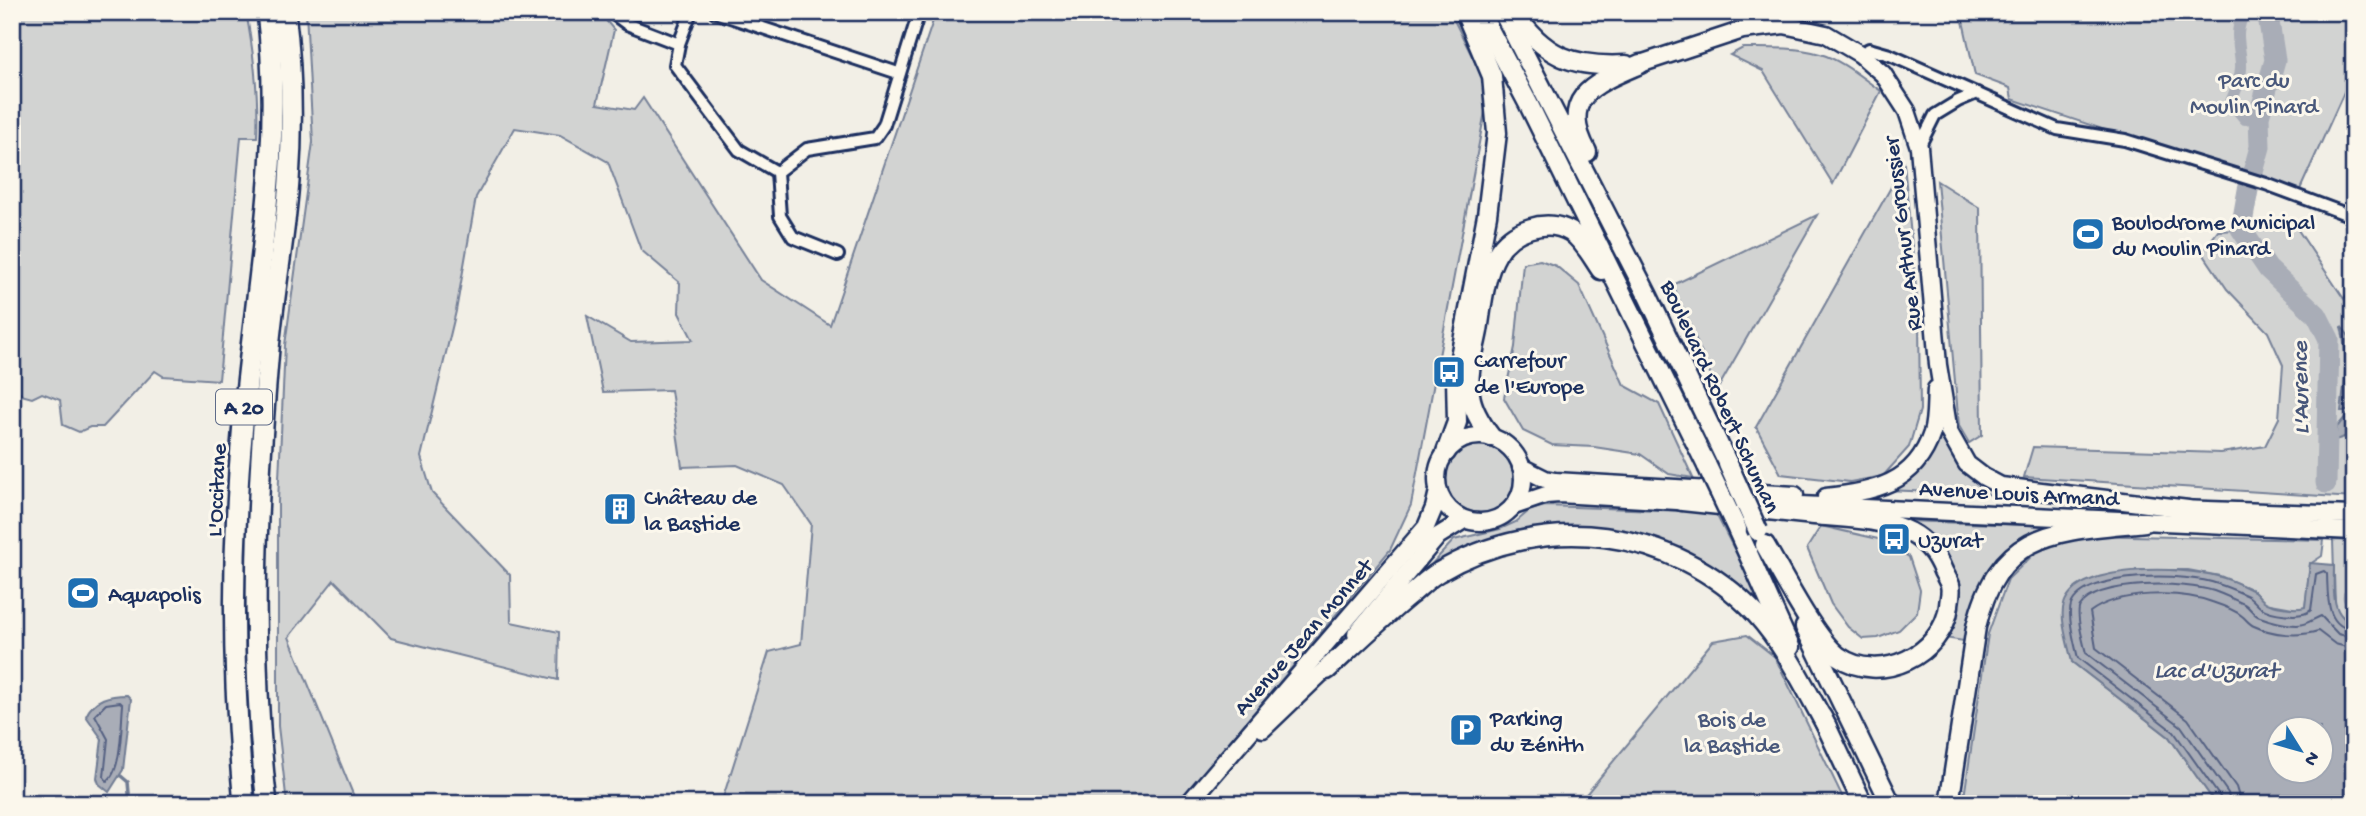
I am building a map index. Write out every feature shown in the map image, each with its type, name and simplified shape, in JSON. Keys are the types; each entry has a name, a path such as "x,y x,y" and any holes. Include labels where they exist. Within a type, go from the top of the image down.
{"highway":[{"name":"L'Occitane","path":"244,804 237,702 236,568 243,424 271,171 273,72 267,12"},
{"name":"L'Occitane","path":"267,804 257,651 256,536 270,346 289,181 292,104 285,12"}],"main road":[{"path":"1465,12 1492,76 1497,133 1486,215 1457,368 1457,422 1437,470 1438,491 1444,503 1452,513 1464,520 1478,522 1491,521 1514,506 1546,495 1559,494 1682,501 1859,519 1891,525 1909,532 1924,542 1936,555 1951,588 1947,618 1933,644 1910,660 1884,667 1864,667 1838,656 1815,628 1761,538"},
{"name":"Boulevard Robert Schuman","path":"1480,12 1707,466 1863,804"},
{"name":"Boulevard Robert Schuman","path":"1503,12 1648,296 1761,538 1891,804"},
{"path":"1514,12 1528,33 1546,48 1566,59 1598,67 1640,64"},
{"name":"Rue Arthur Groussier","path":"1640,64 1743,30 1784,25 1826,34 1860,54 1883,74 1907,111 1919,147 1938,365"},
{"path":"1640,64 1596,83 1582,98 1577,126 1579,137 1616,207 1648,296"},
{"path":"1491,437 1477,416 1470,396 1470,374 1489,272 1497,252 1510,238 1532,227 1553,226 1570,232 1583,243 1639,326"},
{"path":"1521,467 1545,479 1571,483 1826,497 1885,487 1905,473 1921,454 1932,432 1938,365"},
{"path":"1938,365 1949,432 1966,464 1984,477 2001,486 2188,509"},
{"path":"1446,452 1455,443 1479,435 1491,437 1510,448 1521,467 1522,488 1514,506"},
{"name":"Avenue Jean Monnet","path":"1188,804 1426,527 1438,491"},
{"name":"Avenue Louis Armand","path":"1826,497 1981,501 2056,507 2354,515"},
{"name":"Avenue Louis Armand","path":"1682,501 1845,506 2354,531"},
{"name":"Avenue Jean Monnet","path":"1200,804 1253,740 1327,670 1438,536 1464,520"},
{"path":"1949,804 1976,627 1990,583 2016,553 2049,534 2144,522"},
{"path":"1327,670 1385,616 1437,573 1480,551 1537,536 1610,537 1647,545 1683,560 1721,583 1755,614 1783,648 1827,727"}],"street":[{"path":"611,12 626,24 679,44"},
{"path":"691,12 679,44 675,65 739,150 777,172"},
{"path":"715,12 898,73"},
{"path":"777,172 807,149 874,138 884,125 919,12"},
{"path":"1860,54 1869,49 1890,55 2057,129 2125,140 2266,184 2354,216"},
{"path":"1919,147 1935,115 1977,93"},
{"path":"777,172 780,216 793,237 838,255"}],"green space":[{"path":"12,12 246,12 251,43 257,90 257,137 241,137 219,380 163,376 155,371 103,427 90,427 79,432 63,425 60,400 42,393 32,398 21,395 12,379"},
{"path":"306,12 599,12 614,30 597,104 634,110 643,98 761,280 830,325 936,12 1450,12 1489,90 1411,505 1390,550 1178,804 721,804 769,652 801,644 811,524 784,485 737,465 682,467 671,390 603,392 587,316 631,342 693,340 679,313 680,283 641,250 608,162 560,135 515,128 476,197 456,311 421,457 432,493 510,575 511,622 559,632 558,680 391,638 334,580 289,637 357,804 287,804 278,726 278,501 285,345 313,142"},
{"name":"Parc du Moulin Pinard","path":"1961,12 2354,12 2354,70 2298,194 2012,99 2010,88 1975,75"},
{"path":"1743,48 1792,49 1820,54 1844,65 1881,91 1833,184 1763,71 1730,55"},
{"path":"1904,164 1919,319 1920,410 1909,447 1883,476 1850,482 1781,474 1756,427"},
{"path":"1937,181 1980,208 1982,435 1969,443 1959,426"},
{"path":"1817,215 1717,390 1673,285"},
{"path":"2296,227 2344,299 2354,283 2354,498 2024,477 2033,447 2221,453 2265,446 2279,418 2283,365 2268,332 2227,289 2202,252 2218,231"},
{"path":"1540,260 1556,266 1579,285 1624,385 1659,404 1693,478 1669,474 1640,454 1594,447 1552,445 1523,431 1504,398 1515,347 1523,263"},
{"path":"1941,420 1952,454 1971,476 2028,496 1887,490"},
{"path":"1481,443 1506,453 1516,478 1506,503 1481,513 1456,503 1446,478 1456,453"},
{"path":"1545,506 1715,512 1768,615 1669,546 1617,531 1566,525 1524,532 1472,546 1413,584 1454,540 1500,529 1516,522 1530,510"},
{"path":"1903,521 2055,526 2012,551 1970,642 1944,638 1954,591 1952,568 1948,558 1936,544"},
{"path":"1821,526 1878,539 1909,557 1920,590 1917,612 1899,630 1878,638 1863,639 1848,627 1831,604 1807,548"},
{"path":"2082,535 2324,540 2322,556 2310,564 2305,608 2265,603 2253,590 2220,576 2188,570 2136,570 2072,662 2169,737 2216,804 1963,804 1988,634 2008,579 2042,546"},
{"path":"2333,540 2354,541 2354,623 2343,617 2335,606"},
{"name":"Bois de la Bastide","path":"1747,635 1775,657 1846,804 1578,804 1713,641"}],"water":[{"path":"2341,326 2352,340 2354,353 2354,411 2341,411 2345,358"},
{"path":"2347,415 2354,415 2354,434 2335,440 2337,427"},
{"name":"Lac d'Uzurat","path":"2310,563 2334,565 2337,607 2346,620 2354,623 2354,804 2216,804 2169,737 2072,662 2063,617 2064,604 2073,590 2089,581 2109,574 2158,570 2217,576 2252,590 2272,605 2305,607"},
{"path":"127,695 131,699 123,770 109,792 99,784 97,778 102,739 86,716 98,701"}],"waterway":[{"name":"L'Aurence","path":"2244,12 2238,32 2241,73 2231,102 2245,119 2259,116"},
{"name":"L'Aurence","path":"2272,12 2269,22 2275,60 2259,116 2260,147 2241,229 2268,269 2317,315 2329,339 2326,483"},
{"path":"121,776 128,782 130,804"}],"place":[{"name":"Boulodrome Municipal du Moulin Pinard","path":"2088,234"},
{"name":"Carrefour de l'Europe","path":"1449,372"},
{"name":"Château de la Bastide","path":"620,509"},
{"name":"Uzurat","path":"1894,539"},
{"name":"Aquapolis","path":"83,593"},
{"name":"Parking du Zénith","path":"1466,730"}]}
